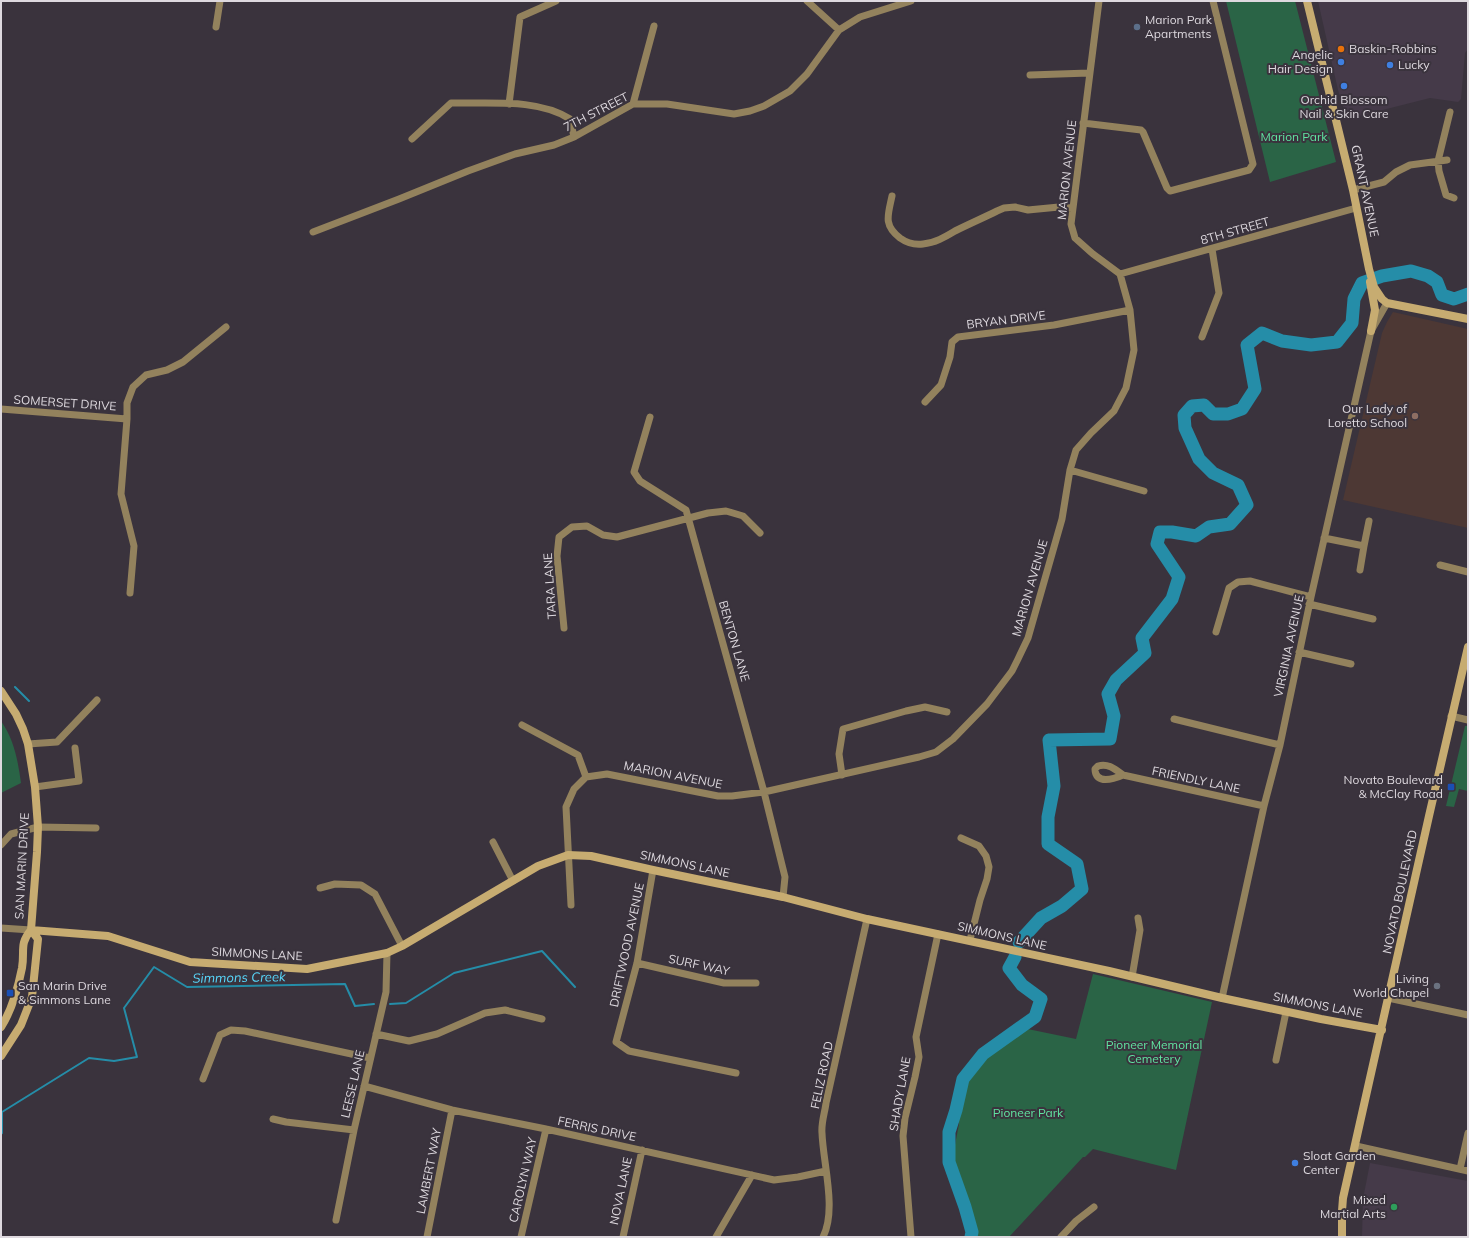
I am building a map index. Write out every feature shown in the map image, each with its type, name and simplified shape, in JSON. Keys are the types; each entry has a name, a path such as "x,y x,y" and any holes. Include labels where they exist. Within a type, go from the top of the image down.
{"street":[{"path":"216,27 220,1"},
{"path":"509,104 520,18 556,1"},
{"path":"807,1 839,30"},
{"name":"7TH STREET","path":"313,232 468,171 515,154 554,145 574,137 633,104 667,104 734,114 750,111 764,106 790,91 807,74 839,30 860,17 911,1"},
{"name":"MARION AVENUE","path":"586,777 607,774 718,796 732,796 764,792 936,752 953,739 987,704 1012,671 1028,638 1062,519 1070,470 1076,450 1114,411 1126,388 1134,350 1130,310 1120,274 1092,254 1075,238 1071,224 1099,1"},
{"path":"1083,123 1141,130 1144,132 1167,188 1170,191 1250,170 1253,164 1213,1"},
{"name":"GRANT AVENUE","path":"1307,1 1353,190 1369,269 1375,310 1371,331"},
{"path":"633,104 654,26"},
{"path":"1030,75 1089,73"},
{"path":"412,139 451,103 509,104 545,108 562,114 570,119 574,137"},
{"path":"1450,112 1438,161 1439,171 1446,195 1454,198"},
{"path":"1353,190 1384,182 1396,172 1410,165 1447,160"},
{"path":"892,196 888,217 889,226 894,233 911,244 923,244 935,241 1004,208 1028,210 1059,207 1072,208"},
{"name":"8TH STREET","path":"1120,274 1356,208"},
{"path":"1202,337 1218,292 1212,249"},
{"path":"1372,285 1387,303 1468,319"},
{"name":"VIRGINIA AVENUE","path":"1222,998 1264,806 1280,745 1310,600 1371,331 1387,303"},
{"name":"BRYAN DRIVE","path":"925,402 941,385 950,357 952,342 958,337 1054,325 1130,310"},
{"path":"130,593 134,546 121,494 127,403 133,387 146,375 167,370 183,362 226,327"},
{"name":"SOMERSET DRIVE","path":"1,409 127,418"},
{"name":"BENTON LANE","path":"650,418 634,472 640,481 686,510 786,877 783,897"},
{"path":"1070,470 1144,491"},
{"name":"TARA LANE","path":"564,628 557,556 559,537 572,527 587,526 603,535 617,537 708,513 726,511 742,516 760,533"},
{"path":"1360,570 1369,521"},
{"path":"1324,538 1364,546"},
{"path":"1440,565 1468,572"},
{"path":"1216,632 1229,588 1238,582 1250,581 1373,619"},
{"name":"NOVATO BOULEVARD","path":"1342,1237 1342,1211 1344,1198 1451,716 1468,646"},
{"path":"1299,652 1351,664"},
{"name":"SAN MARIN DRIVE","path":"1,691 16,714 28,744 35,787 38,827 31,930 24,938 22,967 18,985 6,1020 1,1027"},
{"path":"28,744 57,742 97,700"},
{"path":"842,775 839,754 843,729 925,707 947,712"},
{"path":"1451,716 1468,720"},
{"path":"1174,719 1280,745"},
{"path":"522,725 578,755 586,777 574,789 566,808 570,906"},
{"path":"35,787 79,781 75,748"},
{"name":"FRIENDLY LANE","path":"1123,775 1264,806"},
{"path":"1,845 11,834 38,827 96,828"},
{"path":"961,838 979,846 986,856 989,867 987,880 980,900 970,940"},
{"path":"493,842 513,881"},
{"name":"SIMMONS LANE","path":"1,928 108,936 190,962 307,969 387,953 402,946 538,866 568,855 591,856 783,897 867,919 970,940 1222,998 1382,1030"},
{"name":"DRIFTWOOD AVENUE","path":"654,870 637,963 616,1042 629,1051 736,1073"},
{"path":"320,888 335,884 361,885 375,894 402,946"},
{"path":"1132,977 1140,930 1138,918"},
{"name":"FELIZ ROAD","path":"823,1237 826,1232 830,1211 822,1132 825,1110 867,919"},
{"name":"SAN MARIN DRIVE","path":"1,1056 21,1025 32,997 38,940 31,930"},
{"name":"SHADY LANE","path":"911,1237 903,1136 905,1118 919,1057 916,1037 938,934"},
{"name":"LEESE LANE","path":"336,1220 354,1130 386,992 387,953"},
{"name":"SURF WAY","path":"637,963 724,983 756,983"},
{"path":"1388,998 1468,1015"},
{"path":"376,1034 409,1041 437,1034 485,1013 505,1010 542,1019"},
{"path":"1276,1060 1286,1012"},
{"path":"203,1079 220,1035 232,1030 245,1031 370,1058"},
{"name":"FERRIS DRIVE","path":"364,1086 452,1110 546,1129 774,1180 798,1178 826,1171"},
{"name":"LAMBERT WAY","path":"427,1237 452,1110"},
{"path":"273,1119 286,1122 354,1130"},
{"name":"CAROLYN WAY","path":"521,1237 546,1129"},
{"path":"1460,1169 1468,1133"},
{"path":"1356,1146 1468,1171"},
{"name":"NOVA LANE","path":"623,1237 642,1150"},
{"path":"716,1237 752,1175"},
{"path":"1060,1237 1076,1221 1094,1207"}],"shaded area":[{"path":"1318,1 1468,1 1468,49 1465,53 1461,99 1458,102 1430,98 1347,119 1338,90"},
{"name":"Our Lady of Loretto School","path":"1393,312 1468,329 1468,528 1343,500 1382,333"},
{"path":"1370,1163 1468,1181 1468,1237 1362,1237 1363,1199"}],"green space":[{"name":"Marion Park","path":"1226,1 1295,1 1336,162 1270,182"},
{"path":"1,721 9,735 17,758 21,783 1,793"},
{"path":"1465,726 1468,726 1468,791 1459,789 1454,807 1446,806"},
{"name":"Pioneer Park","path":"1093,974 1212,1002 1176,1170 1093,1149 1085,1157 1083,1157 1009,1237 969,1237 955,1178 954,1150 959,1124 956,1097 967,1072 991,1054 1000,1036 1018,1027 1076,1039"}],"waterway":[{"path":"1019,942 1041,918 1062,906 1082,889 1077,864 1048,844 1048,817 1054,786 1049,740 1110,739 1114,716 1108,694 1116,680 1145,653 1142,638 1172,599 1179,577 1157,544 1160,532 1172,532 1196,536 1209,527 1230,524 1247,505 1238,485 1213,473 1199,459 1185,428 1184,415 1192,406 1204,405 1213,414 1228,414 1242,409 1255,389 1247,345 1262,333 1282,341 1311,345 1337,342 1352,323 1354,299 1362,283 1382,276 1411,271 1428,276 1437,282 1442,295 1454,299 1468,294"},
{"path":"15,687 29,701"},
{"name":"Simmons Creek","path":"390,1004 406,1003 454,973 542,951 575,987"},
{"path":"971,1237 972,1232 965,1207 949,1162 949,1132 963,1079 983,1054 1035,1017 1041,999 1022,985 1009,968 1015,957"},
{"name":"Simmons Creek","path":"1,1134 2,1112 89,1058 114,1061 137,1057 124,1008 154,967 187,987 345,984 355,1006 374,1004"}],"place":[{"name":"Marion Park Apartments","path":"1137,27"},
{"name":"Baskin-Robbins","path":"1341,49"},
{"name":"Angelic Hair Design","path":"1341,62"},
{"name":"Lucky","path":"1390,65"},
{"name":"Orchid Blossom Nail & Skin Care","path":"1344,86"},
{"name":"Our Lady of Loretto School","path":"1415,416"},
{"name":"Novato Boulevard & McClay Road","path":"1451,787"},
{"name":"Living World Chapel","path":"1437,986"},
{"name":"San Marin Drive & Simmons Lane","path":"10,993"},
{"name":"Sloat Garden Center","path":"1295,1163"},
{"name":"Mixed Martial Arts","path":"1394,1207"}],"park label":[{"name":"Pioneer Memorial Cemetery","path":"1154,1052"}]}
